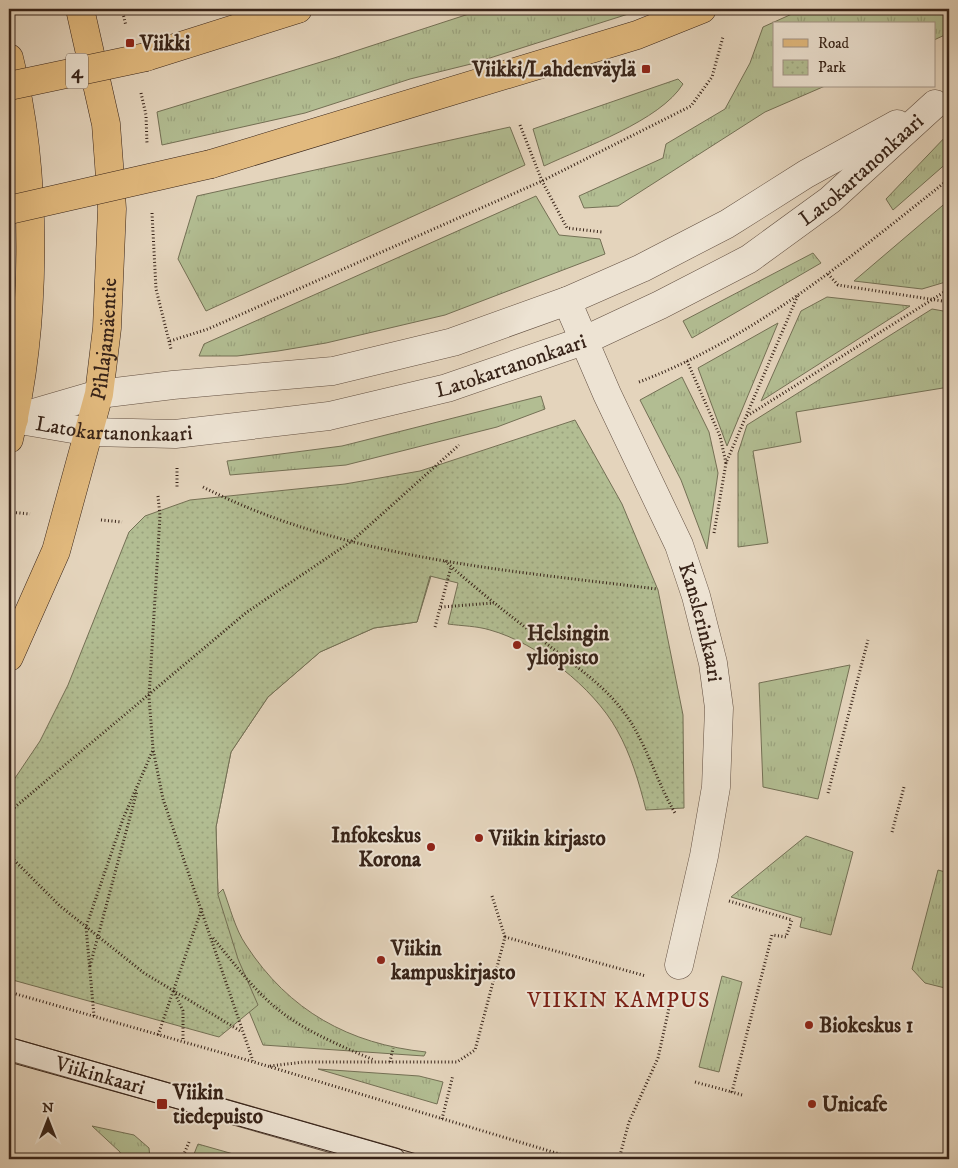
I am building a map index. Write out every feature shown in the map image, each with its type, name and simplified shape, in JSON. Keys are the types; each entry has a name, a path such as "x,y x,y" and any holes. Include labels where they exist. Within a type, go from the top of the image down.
{"main road":[{"name":"Pihlajamäentie","path":"9,657 56,552 99,394 107,328 111,191 106,124 80,9"},
{"name":"4","path":"9,86 146,57 298,9"},
{"path":"9,210 211,164 637,35 702,9"},
{"path":"9,58 18,94 25,141 30,228 26,329 10,426"}],"street":[{"name":"Latokartanonkaari","path":"10,426 99,394 173,385 333,371 453,342 567,301 642,268 727,224 806,174 942,99"},
{"name":"Latokartanonkaari","path":"10,426 90,432 176,434 329,416 447,388 584,341 660,306 749,259 830,200 942,99"},
{"name":"Kanslerinkaari","path":"567,301 679,545 696,596 713,663 719,708 716,787 696,892 677,974"}],"lane":[{"name":"Viikinkaari","path":"9,1048 394,1159"}],"path":[{"path":"152,212 156,289 170,341 208,329 542,181 691,106 712,77 723,37"},
{"path":"146,115 148,154"},
{"path":"520,125 542,181 567,228 602,232"},
{"path":"658,375 686,361 799,295 949,179"},
{"path":"828,274 838,285 949,302"},
{"path":"745,417 949,289"},
{"path":"716,538 714,532 726,463 799,295"},
{"path":"686,361 720,436 726,463"},
{"path":"9,812 247,612 352,541 459,445"},
{"path":"203,487 242,507 352,541 445,561 658,590"},
{"path":"158,496 160,516 148,696 153,749 162,800 202,908 254,1062"},
{"path":"445,561 495,603 604,687 625,713 640,739 663,792 677,815"},
{"path":"435,627 452,567"},
{"path":"441,607 495,603"},
{"path":"828,794 868,640"},
{"path":"94,1016 86,927 123,819 153,749"},
{"path":"89,969 140,781"},
{"path":"892,832 904,788"},
{"path":"9,855 60,906 144,973 243,1032"},
{"path":"696,892 792,920 786,937 772,935 732,1092"},
{"path":"267,1066 304,1062 457,1062 475,1050 505,937 492,896"},
{"path":"158,1035 202,908"},
{"path":"211,936 261,994 281,1012 343,1048 377,1062"},
{"path":"505,937 677,974 658,1058 629,1122 619,1159"},
{"path":"174,991 183,1011 183,1042"},
{"path":"9,992 254,1062 576,1159"},
{"path":"390,1062 393,1048"},
{"path":"442,1119 454,1075"},
{"path":"694,1082 742,1095"},
{"path":"182,1159 189,1142"}],"green space":[{"path":"484,9 644,9 471,64 410,79 305,113 162,145 157,112 334,58"},
{"path":"803,9 949,9 949,33 936,39 936,22 774,22"},
{"path":"773,22 773,88 820,88 765,112 618,206 584,208 579,196 663,158 666,144 725,109 750,63 763,27"},
{"path":"678,79 683,84 657,110 620,132 544,166 533,129"},
{"path":"510,127 525,165 206,311 178,259 197,196"},
{"path":"949,133 949,161 893,210 886,199"},
{"path":"536,196 559,235 600,239 605,254 445,315 326,343 278,351 237,356 199,356 204,344"},
{"path":"949,200 949,281 922,289 854,281"},
{"path":"813,253 821,263 692,338 683,321"},
{"path":"827,297 910,306 761,401 801,311"},
{"path":"932,309 949,312 949,387 796,412 801,442 753,451 768,543 738,547 738,453 747,425"},
{"path":"778,323 727,446 698,368"},
{"path":"682,377 709,432 718,473 707,549 681,480 640,400"},
{"path":"541,396 545,409 497,427 346,465 230,475 227,461 342,446"},
{"path":"575,420 622,504 658,590 683,715 684,808 646,810 634,769 622,739 607,714 594,698 562,669 526,645 490,630 448,624 458,583 430,576 417,622 374,628 320,652 268,697 231,752 216,827 218,895 238,959 258,1005 219,1037 9,979 9,787 40,741 68,685 129,532 145,516 190,500 345,484 420,471"},
{"path":"358,551 431,576 417,622 374,628 320,652 268,697 231,752 216,827 218,894 223,889 239,932 263,968 281,988 302,1006 323,1020 347,1032 398,1048 426,1052 424,1056 263,1045 220,941 170,689"},
{"path":"850,665 818,799 763,787 759,683"},
{"path":"806,836 853,852 831,935 800,927 802,918 731,897"},
{"path":"938,870 949,873 949,989 925,983 912,969"},
{"path":"722,976 742,982 719,1072 699,1067"},
{"path":"318,1069 419,1076 443,1082 437,1104"},
{"path":"92,1126 134,1135 149,1148 150,1159 122,1159 120,1152"},
{"path":"198,1144 251,1159 192,1159"}],"tram line":[{"path":"9,1037 434,1159"},
{"path":"9,1062 357,1159"}],"place":[{"name":"Viikki","path":"130,43"},
{"name":"Viikki/Lahdenväylä","path":"646,69"},
{"name":"Helsingin yliopisto","path":"517,645"},
{"name":"Viikin kirjasto","path":"479,838"},
{"name":"Infokeskus Korona","path":"431,847"},
{"name":"Viikin kampuskirjasto","path":"381,960"},
{"name":"Biokeskus 1","path":"809,1025"},
{"name":"Viikin tiedepuisto","path":"162,1104"},
{"name":"Unicafe","path":"812,1104"}],"district":[{"name":"VIIKIN KAMPUS","path":"619,999"}]}
